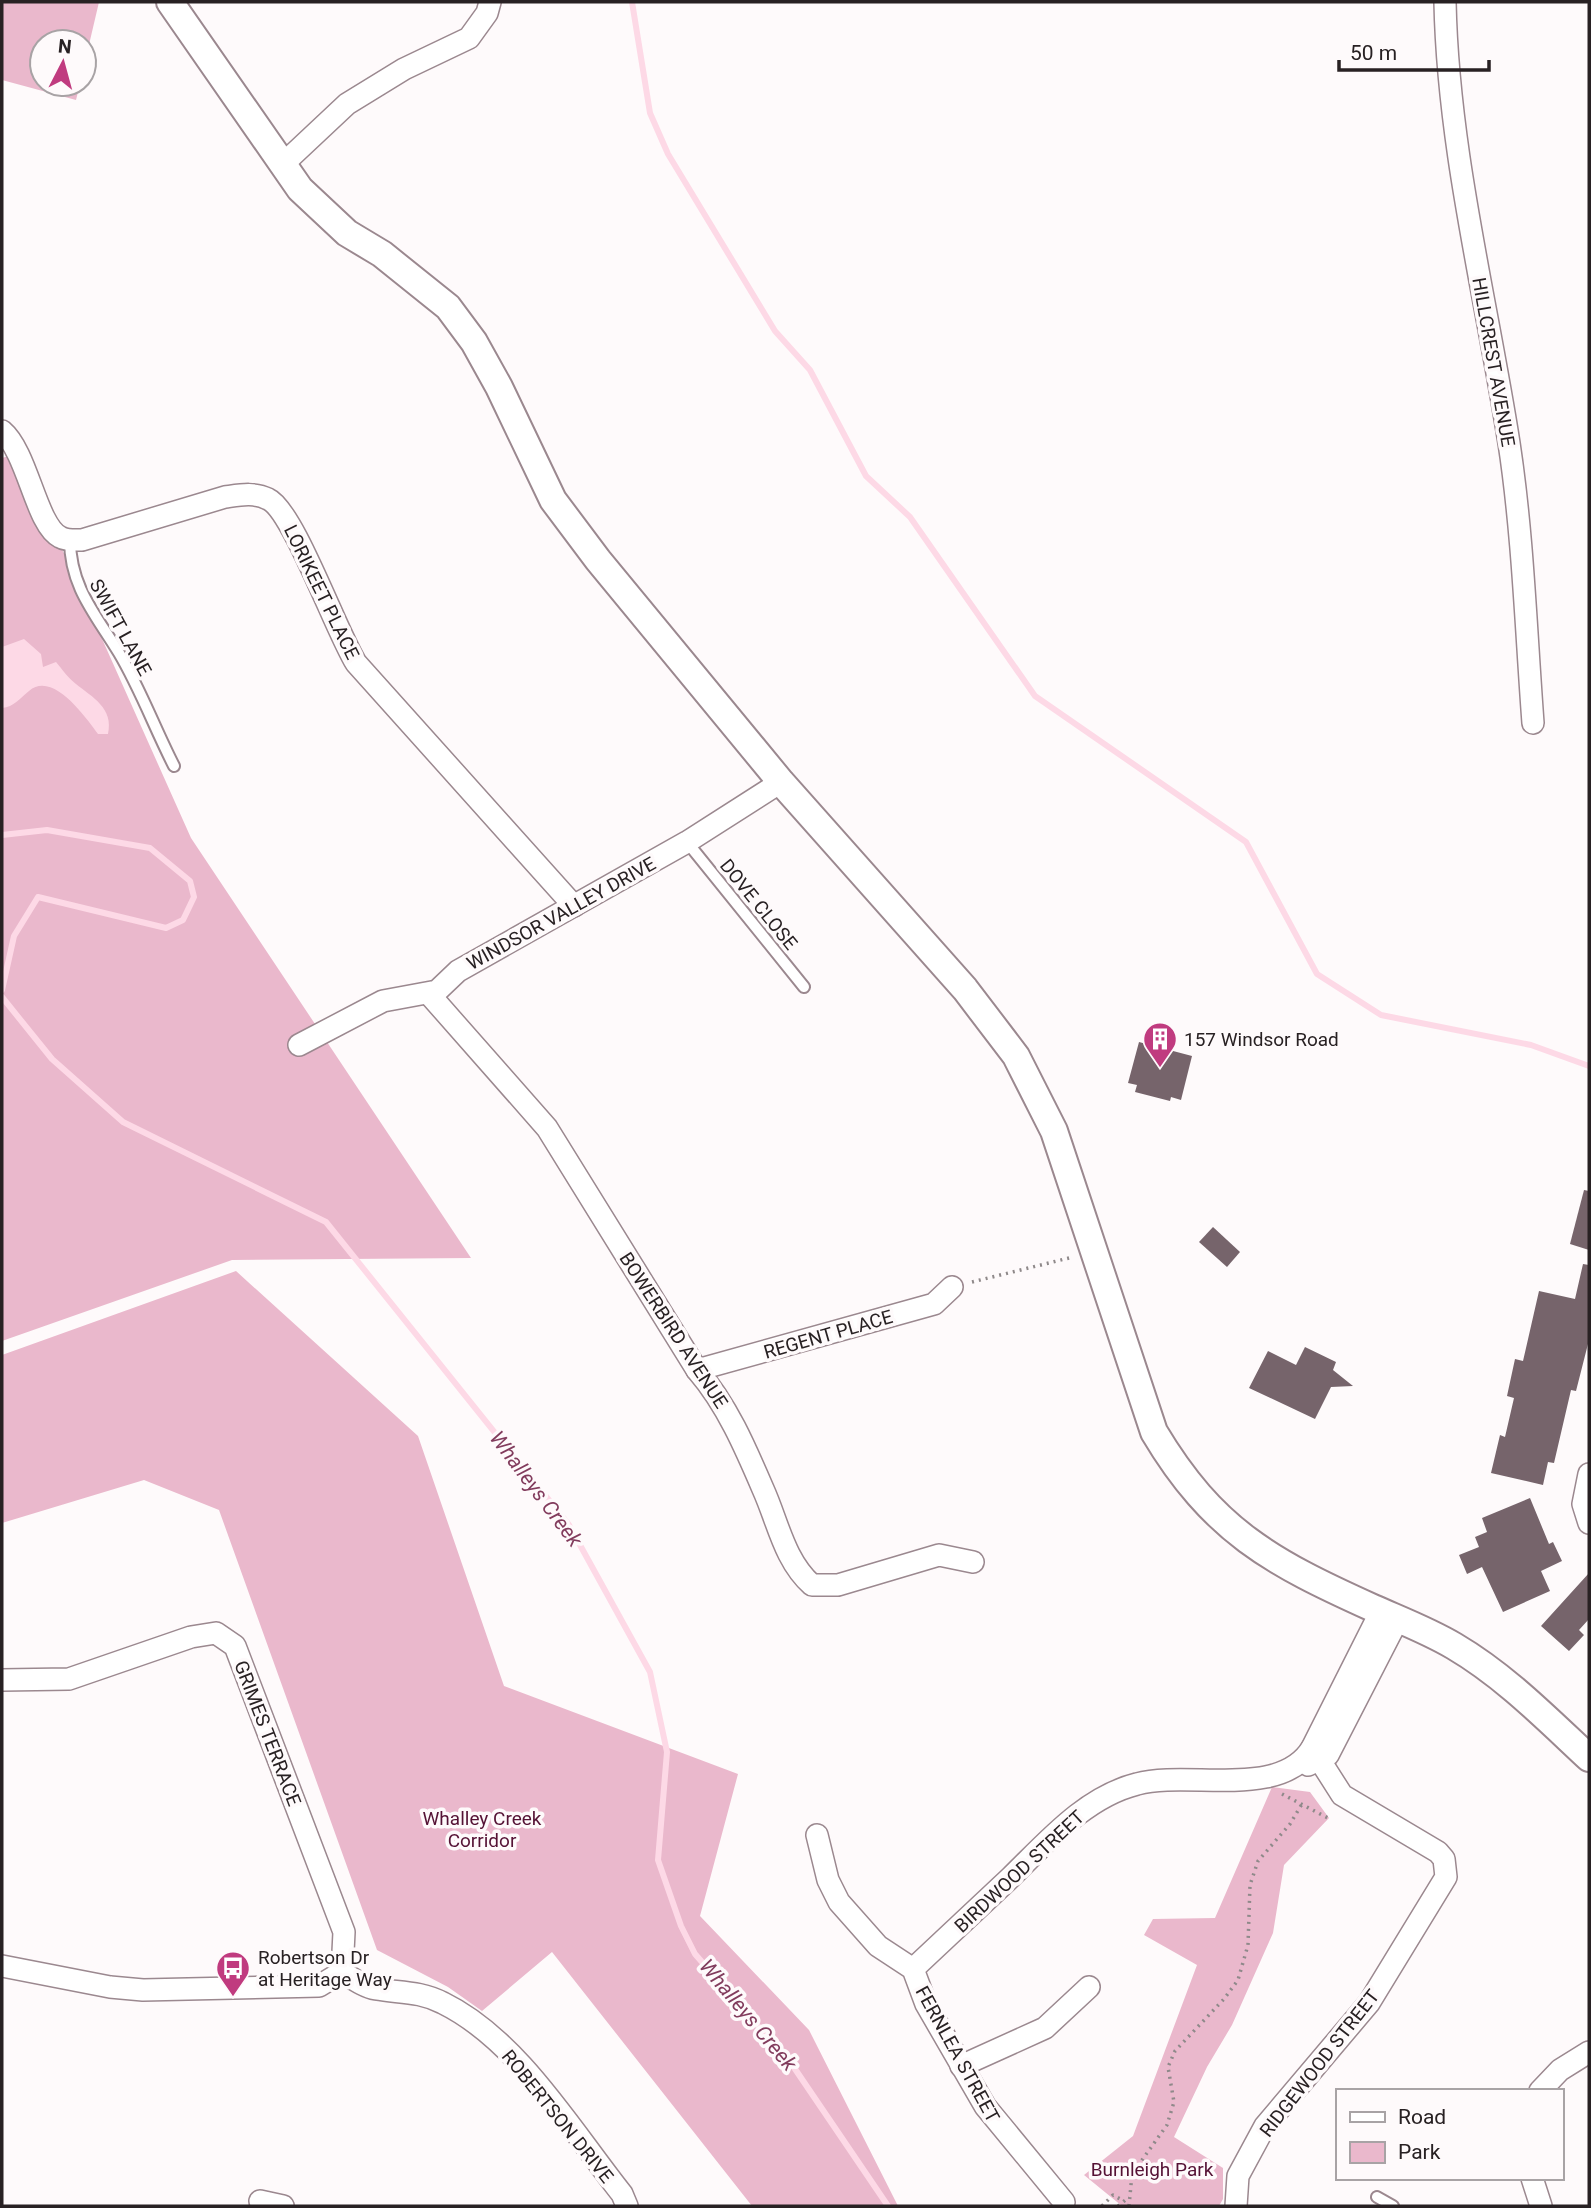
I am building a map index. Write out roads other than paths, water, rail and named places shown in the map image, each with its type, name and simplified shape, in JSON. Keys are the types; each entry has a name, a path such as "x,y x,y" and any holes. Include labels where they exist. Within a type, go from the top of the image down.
{"street":[{"path":"170,2 282,165 322,212 347,233 382,254 448,307 474,342 499,387 554,500 598,560 781,782 965,989 1016,1056 1054,1131 1137,1388 1154,1432 1176,1469 1224,1523 1258,1549 1291,1570 1452,1645 1497,1675 1589,1758"},
{"path":"282,165 347,104 404,68 469,38 487,13 490,2"},
{"name":"HILLCREST AVENUE","path":"1446,2 1446,63 1509,444 1533,723"},
{"path":"2,431 9,437 22,461 50,528 61,538 70,540"},
{"name":"LORIKEET PLACE","path":"70,540 101,535 225,497 245,494 270,499 289,521 335,624 356,663 574,906"},
{"name":"WINDSOR VALLEY DRIVE","path":"429,994 458,971 687,842 781,782"},
{"path":"299,1045 383,1001 399,996 429,994"},
{"name":"BOWERBIRD AVENUE","path":"429,994 547,1128 697,1370 720,1397 764,1490 789,1556 800,1574 812,1585 838,1585 939,1555 973,1562"},
{"name":"REGENT PLACE","path":"697,1370 934,1304 952,1287"},
{"path":"1589,1474 1583,1504 1589,1523"},
{"path":"1310,1758 1390,1615"},
{"name":"GRIMES TERRACE","path":"2,1680 69,1679 191,1637 216,1633 235,1646 344,1932 342,1972"},
{"name":"BIRDWOOD STREET","path":"913,1969 1065,1825 1103,1797 1139,1783 1278,1775 1310,1758"},
{"name":"RIDGEWOOD STREET","path":"1236,2206 1238,2176 1265,2126 1369,2003 1446,1877 1444,1859 1438,1852 1342,1795 1310,1758"},
{"name":"FERNLEA STREET","path":"817,1835 828,1880 839,1902 878,1946 913,1969 926,2004 1000,2128 1064,2202"},
{"path":"2,1965 99,1985 143,1990 319,1986 342,1972"},
{"name":"ROBERTSON DRIVE","path":"342,1972 376,1989 422,1993 469,2018 494,2038 527,2073 622,2194 627,2206"},
{"path":"961,2066 1045,2028 1089,1987"},
{"path":"1542,2089 1560,2070 1589,2052"},
{"path":"1533,2180 1542,2206"},
{"path":"260,2201 283,2206"}],"lane":[{"name":"SWIFT LANE","path":"70,540 71,564 77,585 120,654 174,766"},
{"name":"DOVE CLOSE","path":"687,842 804,987"},
{"path":"1377,2197 1393,2206"}],"waterway":[{"path":"632,2 650,113 668,154 775,331 810,370 866,476 910,517 1035,696 1246,842 1317,974 1381,1015 1531,1045 1589,1066"},
{"name":"Whalleys Creek","path":"2,835 47,830 150,848 190,881 194,897 183,920 166,928 38,897 14,936 2,990"},
{"name":"Whalleys Creek","path":"2,997 52,1059 123,1122 326,1222 569,1525 650,1672 667,1752 658,1860 681,1926 695,1954 793,2066 888,2206"}],"place":[{"name":"157 Windsor Road","path":"1160,1069"},
{"name":"Robertson Dr at Heritage Way","path":"233,1998"}],"park label":[{"name":"Whalley Creek Corridor","path":"482,1829"},
{"name":"Burnleigh Park","path":"1152,2169"}]}
